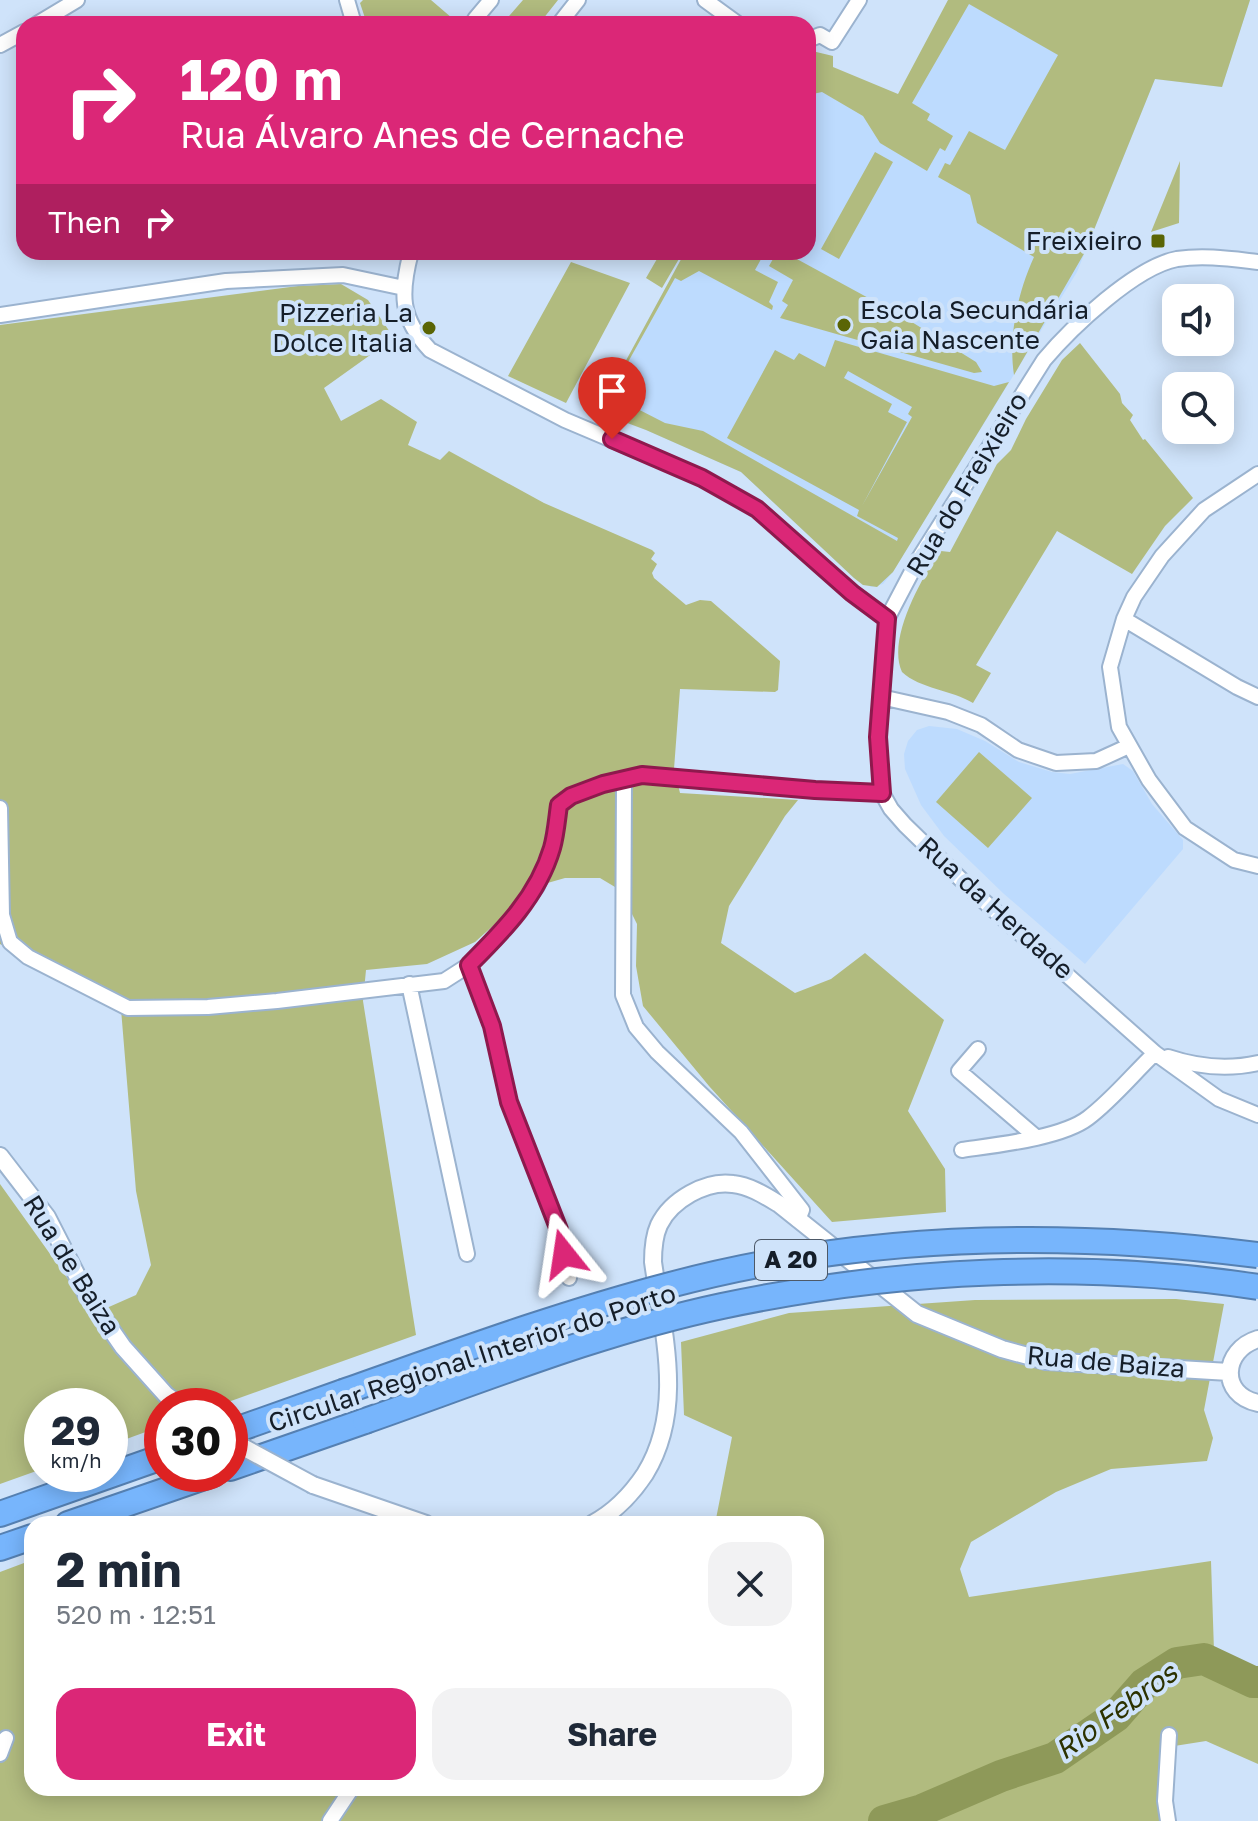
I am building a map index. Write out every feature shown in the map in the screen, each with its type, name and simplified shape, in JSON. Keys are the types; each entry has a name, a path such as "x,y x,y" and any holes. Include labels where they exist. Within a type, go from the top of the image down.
{"highway":[{"name":"Circular Regional Interior do Porto","path":"248,1426 551,1318 672,1284 822,1254 942,1244 1073,1239 1172,1244 1258,1255"},
{"name":"Circular Regional Interior do Porto","path":"248,1462 560,1352 722,1306 842,1287 955,1275 1062,1271 1209,1279 1258,1287"},
{"path":"0,1514 144,1463"},
{"path":"91,1516 161,1492"},
{"path":"0,1548 24,1540"}],"street":[{"path":"50,16 77,0"},
{"path":"478,16 491,0"},
{"path":"565,16 578,0"},
{"path":"705,0 727,16"},
{"path":"816,37 820,35 832,42 859,0"},
{"name":"Rua do Freixieiro","path":"887,619 918,560 998,430 1044,360 1063,339 1120,290 1173,260 1205,256 1258,262"},
{"path":"0,808 2,915 10,942 28,957 128,1008 208,1007 444,981 469,965 504,930 537,886 552,847 559,805 571,796 624,779 653,776 882,793 878,737 887,619 852,593 757,509 702,478 565,420 430,350 414,333 407,317 404,288 409,260"},
{"path":"0,315 226,281 343,275 404,288"},
{"path":"1258,474 1204,510 1162,556 1134,597 1110,667 1119,727 1149,780 1185,828 1234,860 1258,866"},
{"path":"1124,619 1258,697"},
{"path":"881,697 948,712 981,725 1018,750 1056,763 1096,761 1129,746"},
{"path":"624,779 623,995 636,1027 657,1052 741,1132 802,1210 798,1220"},
{"name":"Rua da Herdade","path":"882,793 905,825 978,896 1155,1053 1219,1099 1258,1115"},
{"path":"469,965 492,1026 509,1102 559,1230 569,1278"},
{"path":"409,984 467,1254"},
{"path":"978,1049 959,1071 1036,1137"},
{"path":"962,1150 1036,1137 1087,1119 1155,1053 1197,1067 1258,1063"},
{"name":"Rua de Baiza","path":"0,1156 47,1217 87,1295 123,1347 160,1388"},
{"name":"Rua de Baiza","path":"603,1516 630,1497 661,1444 670,1396 653,1249 659,1225 681,1200 699,1189 732,1183 756,1190 917,1314 1002,1349 1046,1361 1229,1372"},
{"path":"1258,1339 1241,1348 1233,1358 1229,1372 1237,1393 1247,1401 1258,1403"},
{"path":"248,1450 313,1485 403,1516"},
{"path":"1168,1821 1165,1801 1169,1735"},
{"path":"0,1754 6,1738"},
{"path":"330,1821 347,1796"}],"shaded area":[{"name":"Escola Secundária Gaia Nascente","path":"960,0 1250,0 1222,87 1155,79 1077,272 892,573 883,584 871,587 854,578 741,472 598,412 681,260 816,260 816,73 901,101"},
{"path":"929,726 957,729 985,741 1019,762 1052,772 1070,774 1123,764 1133,771 1152,804 1183,840 1183,849 1085,964 1004,894 944,836 921,805 905,769 904,754 908,741 917,730"}],"green space":[{"path":"363,0 431,0 450,16 364,16 360,3"},
{"path":"523,0 558,0 545,16 509,16"},
{"path":"948,0 1250,0 1222,87 1155,79 1085,252 1014,375 1012,345 1016,314 1034,257 977,223 970,195 938,177 945,163 950,165 969,131 1005,150 1058,55 969,4 912,103 930,114 927,120 953,136 945,151 940,148 927,171 880,143 863,116 822,92 816,93 816,52 833,56 833,67 898,94"},
{"path":"875,152 893,162 839,259 821,249"},
{"path":"1180,161 1179,223 1151,232"},
{"path":"656,260 678,260 662,288 646,278"},
{"path":"681,260 761,260 755,270 778,282 769,302 772,310 699,271 681,281 675,278 618,380 623,383 624,402 665,423 703,431 897,541 898,538 857,516 859,510 727,438 775,350 794,360 799,353 825,367 835,340 994,386 1009,382 893,572 877,587 863,585 854,578 741,472 598,412","holes":["848,371 912,407 908,414 912,417 862,506 907,422 888,412 892,404 844,378"]},
{"path":"772,260 799,260 907,319 976,362 982,372 974,373 780,318 788,305 782,301 793,280 769,266"},
{"path":"571,262 630,283 566,403 508,376"},
{"path":"341,284 368,300 394,338 324,388 341,421 381,399 417,422 408,445 440,460 449,451 544,503 652,550 655,553 651,559 657,564 652,573 654,578 686,605 700,600 711,601 780,661 778,690 775,692 680,689 674,769 680,793 798,800 729,906 721,943 795,993 831,979 865,953 944,1020 908,1111 945,1169 946,1212 832,1222 709,1086 643,1006 636,966 637,924 620,890 600,878 565,878 537,886 475,942 427,964 366,970 363,1001 416,1335 248,1395 248,1388 144,1388 144,1433 128,1438 128,1388 24,1388 24,1475 0,1484 0,1184 93,1314 136,1295 151,1265 136,1191 121,1009 0,944 0,325 298,286"},
{"path":"1080,343 1120,394 1122,403 1133,415 1130,420 1143,440 1193,498 1165,526 1132,574 1057,531 976,665 991,673 973,703 909,678 902,672 898,659 902,628 914,595 937,555 941,551 950,552 997,464 1011,450 1062,360"},
{"path":"979,752 1032,798 988,848 936,802"},
{"path":"1176,1299 1224,1304 1204,1410 1213,1438 1207,1461 1111,1469 1056,1492 971,1542 960,1569 969,1597 1211,1561 1214,1651 1226,1674 1258,1669 1258,1764 1206,1741 1168,1747 1174,1821 0,1821 0,1572 24,1563 24,1796 824,1796 824,1516 717,1516 732,1437 684,1415 681,1342 789,1313 975,1300"}],"waterway":[{"name":"Rio Febros","path":"884,1821 922,1810 1001,1776 1055,1758 1116,1716 1144,1684 1177,1663 1204,1659 1258,1682"}],"place":[{"name":"Freixieiro","path":"1158,241"},
{"name":"Escola Secundária Gaia Nascente","path":"844,325"},
{"name":"Pizzeria La Dolce Italia","path":"429,328"}],"route":[{"path":"564,1254 559,1230 509,1102 492,1026 469,965 504,930 537,886 552,847 559,805 571,796 603,784 642,775 882,793 878,737 887,619 852,593 757,509 702,478 612,439"}]}
